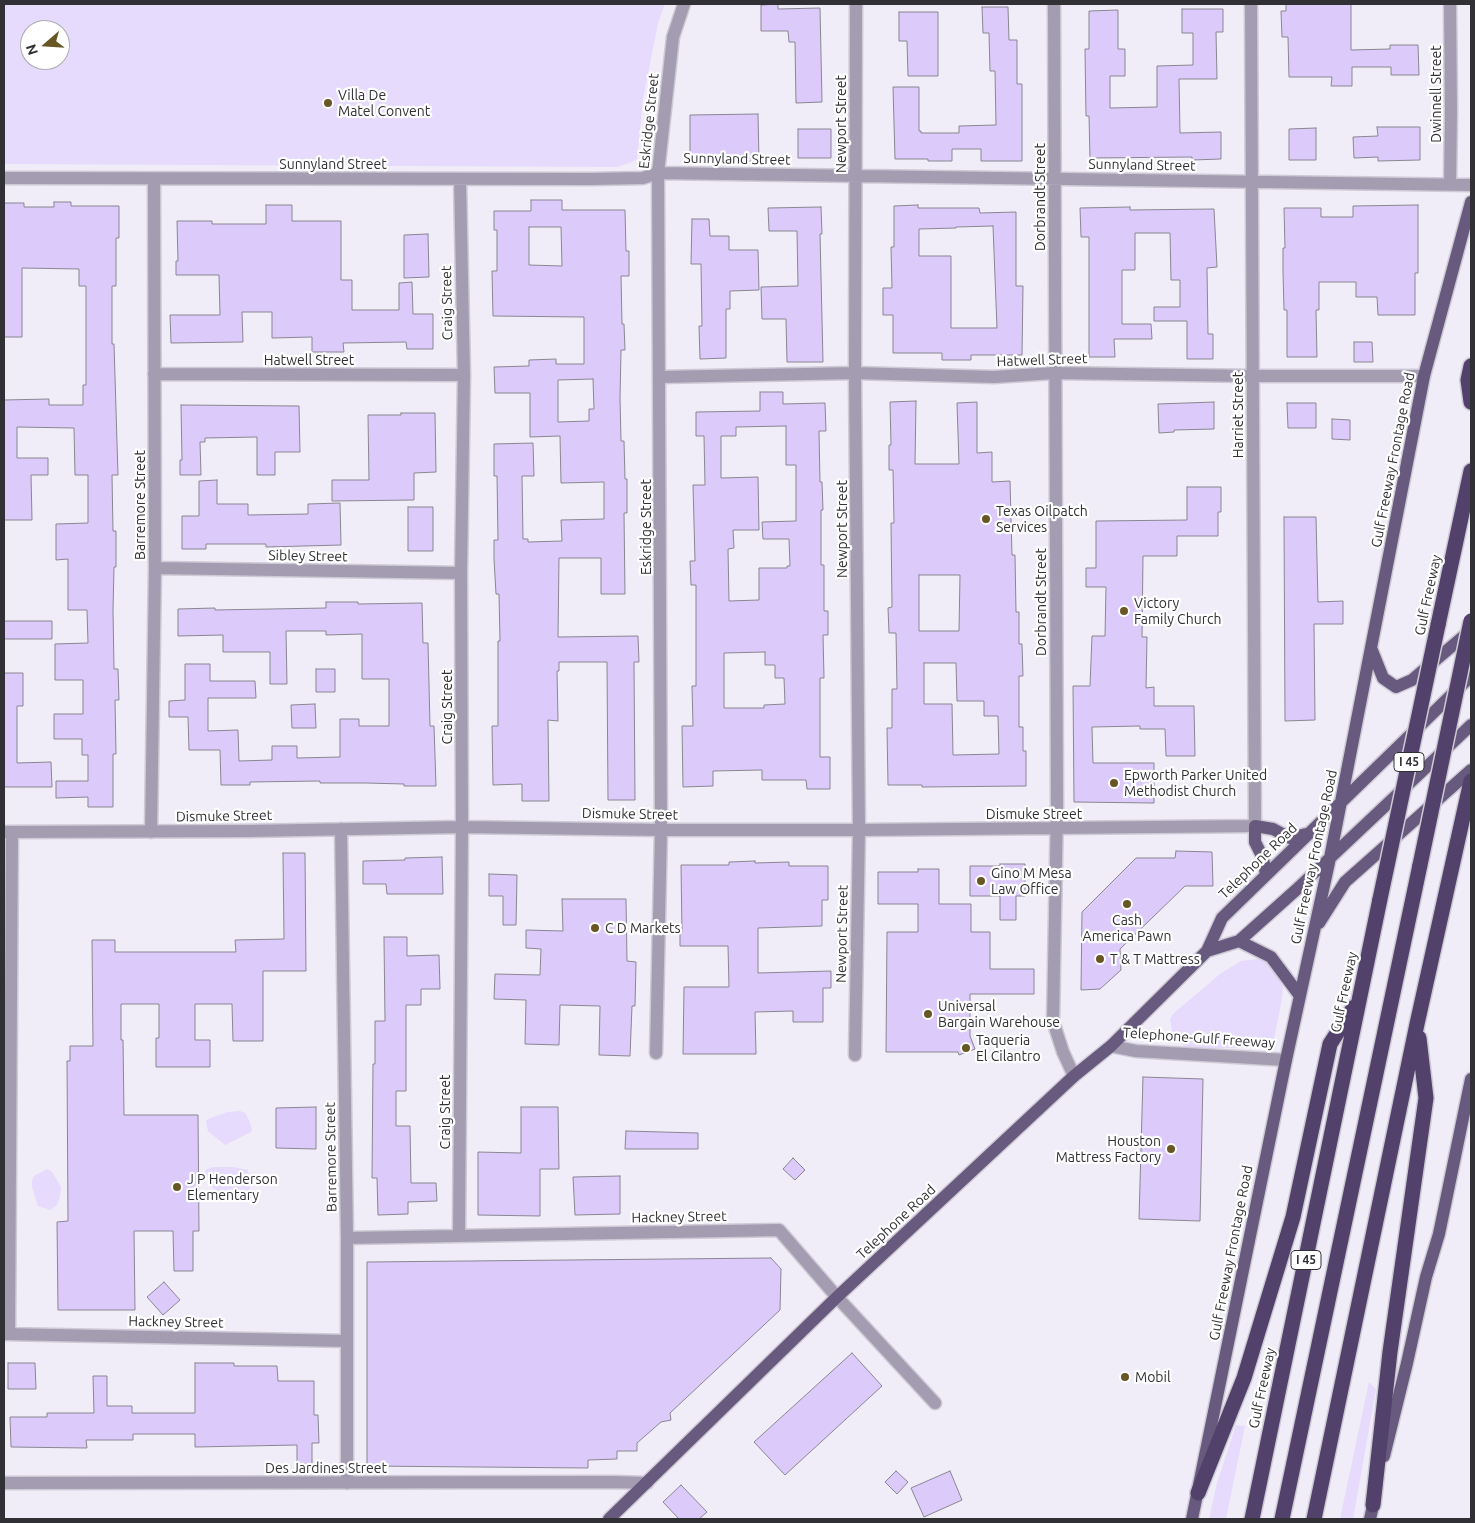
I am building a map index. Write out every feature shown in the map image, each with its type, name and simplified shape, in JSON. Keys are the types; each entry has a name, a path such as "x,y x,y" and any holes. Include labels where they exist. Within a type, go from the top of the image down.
{"highway":[{"path":"1471,366 1468,380 1471,402"},
{"name":"Gulf Freeway","path":"1252,1519 1380,899 1471,471"},
{"path":"1282,1519 1471,621"},
{"path":"1314,1519 1417,1024 1471,781"},
{"path":"1198,1493 1244,1378 1293,1217 1330,1044 1359,1000"},
{"path":"1372,1512 1390,1352 1426,1098 1417,1024"}],"main road":[{"name":"Gulf Freeway Frontage Road","path":"1192,1519 1286,1060 1342,801 1424,376 1471,202"},
{"path":"1371,648 1383,678 1396,687 1412,680 1471,630"},
{"name":"Telephone Road","path":"609,1519 837,1297 1074,1076 1111,1046 1207,951 1222,918 1471,676"},
{"name":"Telephone Road","path":"1207,951 1239,941 1471,725"},
{"path":"1314,930 1345,882 1471,770"},
{"path":"1266,875 1263,858 1255,842 1255,826 1273,829 1290,838 1308,833"},
{"path":"1239,941 1271,957 1300,996"},
{"path":"1372,1512 1426,1278 1439,1234 1471,1079"}],"street":[{"name":"Eskridge Street","path":"656,1053 662,830 658,173 672,37 684,4"},
{"name":"Newport Street","path":"855,1055 859,830 856,4"},
{"name":"Dorbrandt Street","path":"1054,4 1057,828 1053,1021 1062,1052 1074,1076"},
{"name":"Harriet Street","path":"1251,4 1255,826"},
{"name":"Dwinnell Street","path":"1450,4 1450,184"},
{"name":"Sunnyland Street","path":"4,178 643,178 658,173 1471,185"},
{"name":"Barremore Street","path":"150,832 155,568 154,179"},
{"name":"Craig Street","path":"459,1236 462,827 461,573 464,375 460,179"},
{"name":"Hatwell Street","path":"660,377 856,373 994,377 1054,373 1424,376"},
{"name":"Hatwell Street","path":"154,374 464,375"},
{"name":"Sibley Street","path":"155,568 461,573"},
{"name":"Dismuke Street","path":"8,832 150,832 462,827 859,830 1255,826"},
{"name":"Barremore Street","path":"341,829 347,1238 347,1483"},
{"path":"6,1334 8,832"},
{"name":"Telephone-Gulf Freeway","path":"1111,1046 1136,1051 1286,1060"},
{"name":"Hackney Street","path":"347,1238 779,1230 837,1297 935,1403"},
{"name":"Hackney Street","path":"6,1334 347,1341"},
{"name":"Des Jardines Street","path":"4,1483 648,1483"}],"shaded area":[{"name":"Villa De Matel Convent","path":"4,4 665,4 658,23 643,99 637,159 617,167 4,164"},
{"path":"1257,959 1267,962 1278,975 1283,988 1274,1039 1256,1048 1186,1048 1172,1031 1170,1019 1174,1013 1220,974 1241,961"},
{"path":"240,1111 245,1113 249,1120 251,1132 225,1145 208,1131 206,1121 210,1118 228,1112"},
{"path":"213,1167 233,1167 248,1170 250,1184 248,1199 222,1199 219,1197 206,1177 205,1171"},
{"path":"47,1169 52,1172 61,1187 57,1205 50,1210 38,1206 32,1187 34,1176"},
{"path":"1369,1382 1376,1389 1353,1519 1340,1519"},
{"path":"1236,1425 1245,1426 1226,1519 1209,1519 1217,1483"}],"building":[{"path":"778,4 778,9 820,8 822,102 796,103 795,42 789,42 788,31 761,31 761,5"},
{"path":"1286,4 1351,4 1351,50 1390,49 1390,45 1418,45 1419,75 1391,75 1391,67 1352,67 1352,86 1331,86 1332,77 1289,77 1288,37 1282,37 1281,11 1286,11"},
{"path":"982,7 1008,7 1009,40 1017,40 1017,84 1022,84 1022,161 981,161 981,149 952,149 952,161 895,159 893,87 919,87 919,131 921,133 959,133 959,126 996,125 995,71 990,71 989,33 983,33"},
{"path":"1182,9 1223,9 1223,32 1216,32 1217,79 1179,79 1180,133 1221,132 1221,159 1192,160 1192,157 1090,158 1089,116 1086,116 1085,49 1089,49 1089,11 1118,10 1118,49 1125,49 1125,76 1110,76 1110,108 1157,107 1157,66 1193,65 1193,33 1182,33"},
{"path":"899,12 938,12 938,76 908,76 907,41 899,41"},
{"path":"758,114 759,161 690,162 690,115"},
{"path":"1377,127 1420,127 1420,160 1378,161 1378,157 1354,158 1353,137 1378,136"},
{"path":"1316,128 1316,160 1289,160 1289,129"},
{"path":"798,129 831,129 831,158 798,158"},
{"path":"531,200 562,200 562,210 625,210 626,251 629,251 629,276 621,276 622,324 624,324 625,350 621,350 620,398 621,441 624,441 625,479 627,479 627,513 624,513 625,594 601,594 601,558 559,558 558,637 638,636 639,662 634,662 635,800 608,800 607,662 559,662 559,671 557,671 558,721 548,720 549,801 522,801 522,784 493,785 492,726 498,726 498,641 500,641 499,594 496,594 494,559 494,540 498,540 497,476 494,476 494,444 533,443 534,476 522,476 523,539 528,539 528,542 562,541 561,520 604,519 604,482 561,483 560,436 530,437 530,393 495,393 494,367 529,366 529,360 556,359 556,364 584,364 584,317 493,316 492,271 497,271 497,230 494,230 494,211 531,211","holes":["529,227 561,227 562,266 529,265","593,379 594,409 589,409 589,421 558,422 558,380"]},
{"path":"54,202 71,202 71,206 119,206 119,238 116,238 116,286 112,286 112,344 114,344 118,475 112,475 113,531 116,531 113,610 114,669 118,669 119,700 115,700 116,754 113,754 113,807 88,807 88,797 56,798 56,781 88,781 88,755 82,755 82,739 54,739 54,714 83,714 83,680 55,680 55,644 88,643 87,610 68,610 68,559 56,560 56,524 88,523 88,475 75,475 74,428 17,427 17,458 48,458 48,475 31,475 32,520 4,520 4,400 49,399 49,405 83,405 83,385 86,385 86,286 79,286 79,269 22,268 22,337 4,337 4,203 24,203 24,207 54,207"},
{"path":"266,205 292,205 292,221 341,221 341,280 352,280 352,310 399,310 399,283 412,282 413,314 433,314 433,349 407,349 406,342 343,343 344,352 312,352 312,337 272,338 272,312 242,312 243,342 171,343 170,315 220,315 219,275 176,275 176,261 178,261 177,221 212,221 212,224 266,224"},
{"path":"918,205 918,208 979,208 980,213 1016,212 1016,286 1023,286 1022,355 971,355 971,360 942,360 942,353 893,353 893,315 883,315 883,288 892,288 891,247 894,247 894,206","holes":["993,226 997,328 951,328 951,256 919,256 919,229"]},
{"path":"1418,205 1418,273 1415,273 1415,315 1378,315 1377,297 1356,297 1356,282 1319,282 1319,310 1316,310 1317,357 1287,357 1287,310 1284,310 1283,272 1283,248 1285,248 1284,208 1321,208 1321,217 1353,217 1353,206"},
{"path":"821,207 823,362 787,362 786,319 762,319 761,287 798,286 797,231 769,231 768,208"},
{"path":"1130,207 1130,210 1214,209 1217,267 1207,268 1208,334 1213,334 1213,359 1187,359 1187,321 1154,321 1154,307 1180,307 1180,280 1171,280 1170,233 1135,233 1135,270 1122,270 1122,324 1151,324 1152,339 1114,339 1115,357 1089,357 1089,237 1081,237 1080,208"},
{"path":"692,219 709,219 710,236 729,236 729,250 758,250 759,290 730,291 730,309 726,309 726,358 700,359 699,326 702,326 701,264 691,264"},
{"path":"428,234 429,277 404,278 404,235"},
{"path":"1354,342 1372,342 1373,362 1354,362"},
{"path":"760,392 783,392 783,404 825,403 826,431 819,431 820,482 822,482 823,510 821,510 821,565 824,565 824,611 828,611 828,635 823,635 824,678 820,678 820,757 830,757 830,789 807,789 806,780 762,780 762,770 713,771 713,786 683,787 682,726 693,726 692,686 696,686 696,585 691,585 690,561 695,561 693,485 705,485 704,436 696,436 696,412 760,411","holes":["786,426 786,465 796,465 796,521 762,522 763,539 789,539 790,566 787,566 787,568 759,568 759,600 729,601 728,549 734,548 733,530 759,530 758,477 721,478 721,436 736,436 736,427","765,652 765,665 775,665 775,678 784,678 785,704 764,705 764,708 724,708 724,653"]},
{"path":"916,401 915,464 959,464 957,403 977,402 977,453 992,452 992,482 1010,481 1012,555 1015,555 1016,612 1019,612 1019,644 1022,644 1023,676 1019,676 1019,727 1023,727 1023,751 1026,751 1026,786 922,787 922,785 888,785 887,728 892,728 892,689 897,689 896,633 889,633 888,608 892,607 891,523 894,523 893,470 889,470 889,445 891,445 890,402","holes":["919,575 960,575 959,631 919,631","924,663 956,663 957,701 984,701 984,716 998,716 999,754 953,755 952,704 924,704"]},
{"path":"1214,402 1214,429 1174,430 1174,432 1159,433 1158,404"},
{"path":"1287,403 1316,403 1316,428 1288,428"},
{"path":"181,405 299,406 300,452 275,452 275,475 257,475 257,437 205,438 205,442 200,442 201,475 180,475 180,460 182,460"},
{"path":"401,413 435,413 436,472 414,473 414,500 332,501 332,480 369,480 368,415 401,415"},
{"path":"1332,419 1350,420 1350,440 1332,439"},
{"path":"217,480 217,504 248,504 248,515 308,514 308,504 340,503 341,545 266,547 266,544 206,544 206,549 182,549 182,516 199,516 199,481"},
{"path":"1187,487 1221,487 1221,512 1218,512 1218,536 1177,536 1177,556 1143,556 1142,637 1147,637 1146,688 1154,687 1154,706 1194,706 1195,756 1166,756 1165,729 1140,729 1140,726 1092,727 1093,763 1154,763 1154,803 1074,802 1073,686 1090,686 1092,636 1105,636 1106,587 1086,587 1086,568 1096,568 1096,521 1187,520"},
{"path":"408,507 433,507 433,551 408,551"},
{"path":"1284,517 1316,517 1318,602 1343,601 1343,624 1314,624 1315,720 1285,721"},
{"path":"326,602 358,602 358,604 422,603 423,643 428,643 430,726 434,726 436,786 320,783 320,781 250,782 250,785 221,785 220,750 189,750 188,717 169,717 169,701 185,700 185,664 210,664 210,681 255,681 256,698 208,698 208,731 238,730 239,761 272,760 272,746 297,746 297,758 340,757 340,719 359,719 359,726 389,726 389,679 362,679 362,634 326,635 326,631 286,631 287,684 270,684 270,652 223,652 223,635 178,636 178,609 326,608"},
{"path":"4,621 52,621 52,639 4,639"},
{"path":"316,669 335,669 335,692 316,692"},
{"path":"4,673 23,673 23,706 17,706 17,763 51,762 52,787 4,787"},
{"path":"315,704 316,728 292,728 291,705"},
{"path":"1176,851 1212,852 1213,886 1185,886 1120,949 1121,970 1100,989 1081,990 1082,912 1136,858 1175,858"},
{"path":"283,853 305,853 306,971 263,971 263,1041 233,1041 232,1004 195,1004 195,1040 210,1040 210,1067 156,1067 156,1038 159,1038 159,1004 121,1004 124,1115 198,1115 199,1231 193,1231 193,1271 174,1271 173,1231 134,1231 135,1310 58,1310 57,1222 68,1221 67,1061 70,1061 70,1046 93,1046 92,940 115,940 115,952 236,952 235,940 284,939"},
{"path":"442,857 443,894 387,894 386,884 363,884 363,861"},
{"path":"755,861 755,863 789,862 789,866 828,866 828,900 822,900 822,926 758,928 758,973 831,971 831,988 823,988 823,1022 793,1022 793,1011 755,1012 756,1054 683,1054 684,987 729,987 728,946 680,946 680,932 682,932 681,865 729,865 729,862"},
{"path":"1000,864 1025,864 1025,896 1016,896 1016,920 1000,920 1000,896 970,896 970,866 1000,866"},
{"path":"918,869 939,869 939,904 971,904 971,932 990,932 990,969 1034,969 1034,994 970,994 970,1036 975,1049 959,1055 958,1052 886,1052 887,932 918,932 918,904 878,904 878,872 918,872"},
{"path":"489,874 517,875 516,925 503,925 503,896 489,896"},
{"path":"562,899 626,899 627,961 636,962 635,1006 632,1006 630,1056 599,1055 600,1006 560,1005 559,1045 525,1044 526,1000 494,999 495,974 540,975 541,949 526,948 526,930 563,931"},
{"path":"384,937 407,937 407,956 439,955 440,989 421,989 421,1005 406,1005 406,1091 396,1091 396,1126 410,1126 411,1183 436,1183 437,1201 408,1202 408,1214 378,1215 377,1178 372,1178 373,1064 375,1064 375,1021 385,1021"},
{"name":"Houston Mattress Factory","path":"1143,1077 1203,1079 1200,1221 1139,1219"},
{"path":"316,1107 316,1149 276,1148 276,1108"},
{"path":"521,1107 558,1107 559,1169 540,1169 540,1216 478,1215 478,1152 521,1153"},
{"path":"626,1131 698,1133 698,1149 625,1149"},
{"path":"793,1158 805,1170 795,1180 783,1169"},
{"path":"620,1176 620,1214 575,1215 573,1177"},
{"path":"771,1258 781,1269 780,1310 670,1413 671,1420 661,1422 637,1443 637,1451 617,1451 617,1459 588,1460 588,1468 367,1466 367,1262"},
{"path":"164,1282 180,1300 163,1315 147,1297"},
{"path":"852,1353 882,1386 785,1475 754,1442"},
{"path":"8,1363 35,1363 36,1389 8,1389"},
{"path":"195,1363 234,1363 234,1366 277,1366 278,1381 314,1381 314,1415 318,1415 319,1443 312,1443 312,1464 297,1464 297,1445 195,1447 195,1434 133,1434 133,1440 86,1440 87,1448 11,1447 10,1417 47,1417 47,1413 94,1413 93,1376 107,1376 107,1406 132,1406 132,1413 195,1413"},
{"path":"896,1471 908,1482 897,1494 885,1482"},
{"path":"950,1471 962,1500 924,1517 911,1488"},
{"path":"681,1485 707,1512 699,1519 679,1519 663,1502"}],"place":[{"name":"Villa De Matel Convent","path":"328,103"},
{"name":"Texas Oilpatch Services","path":"986,519"},
{"name":"Victory Family Church","path":"1124,611"},
{"name":"Epworth Parker United Methodist Church","path":"1114,783"},
{"name":"Gino M Mesa Law Office","path":"981,881"},
{"name":"Cash America Pawn","path":"1127,904"},
{"name":"C D Markets","path":"595,928"},
{"name":"T & T Mattress","path":"1100,959"},
{"name":"Universal Bargain Warehouse","path":"928,1014"},
{"name":"Taqueria El Cilantro","path":"966,1048"},
{"name":"Houston Mattress Factory","path":"1171,1149"},
{"name":"J P Henderson Elementary","path":"177,1187"},
{"name":"Mobil","path":"1125,1377"}]}
